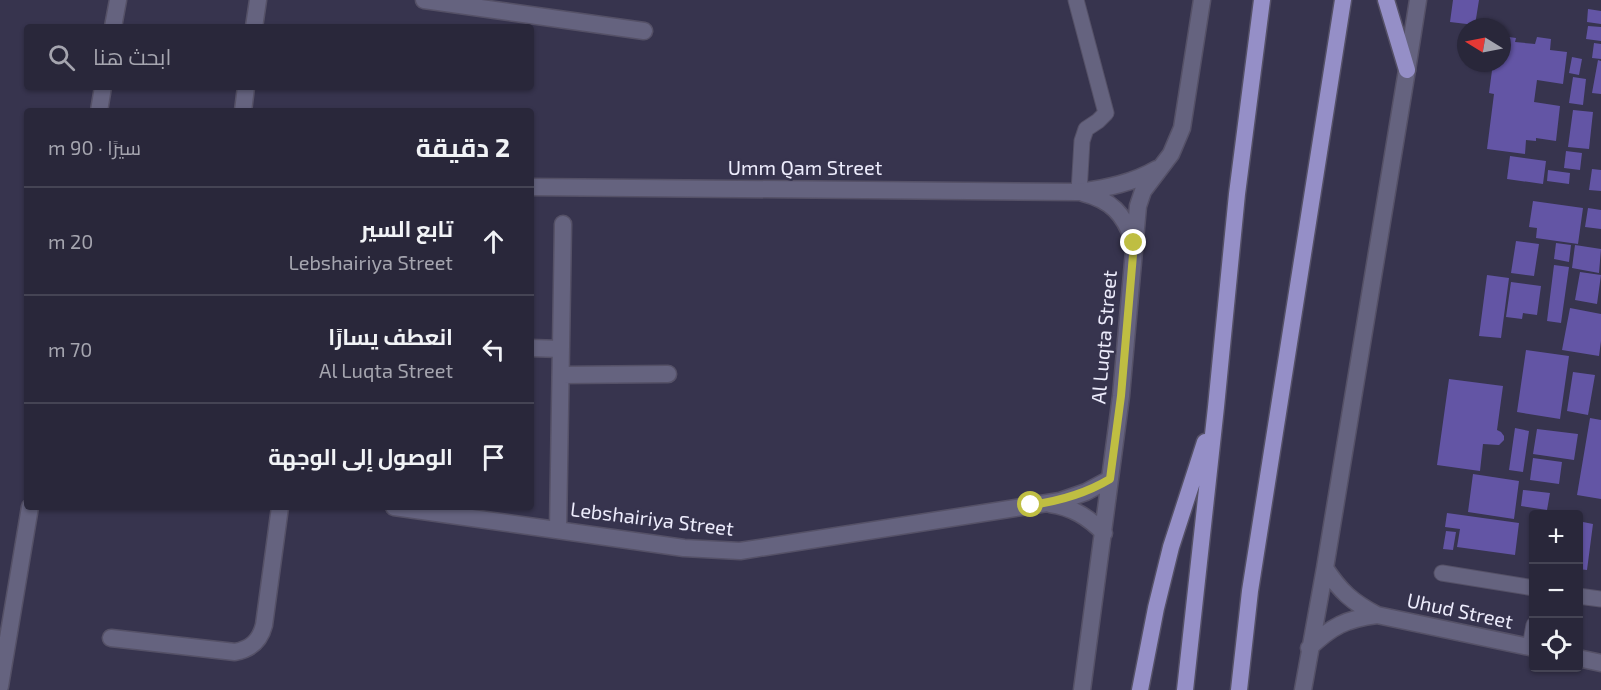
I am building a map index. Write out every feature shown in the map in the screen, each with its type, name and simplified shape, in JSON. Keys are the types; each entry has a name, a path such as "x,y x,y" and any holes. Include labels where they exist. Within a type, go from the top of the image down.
{"main road":[{"path":"1185,690 1237,194 1262,0"},
{"path":"1386,0 1407,70"},
{"path":"1239,690 1250,591 1342,2"},
{"path":"1140,690 1171,547 1216,407"}],"street":[{"path":"114,24 118,0"},
{"path":"254,24 258,0"},
{"path":"424,0 644,31"},
{"name":"Al Luqta Street","path":"1082,690 1121,396 1138,206 1143,191 1178,141 1202,0"},
{"path":"1303,690 1418,0"},
{"path":"100,108 102,90"},
{"path":"243,108 246,90"},
{"name":"Umm Qam Street","path":"534,187 1079,192 1124,183 1145,176 1163,165"},
{"name":"Umm Qam Street","path":"1079,192 1109,203 1129,228 1134,243"},
{"path":"558,530 563,224"},
{"path":"534,348 561,349"},
{"path":"561,375 668,374"},
{"name":"Lebshairiya Street","path":"415,510 684,548 740,551 1047,503 1073,497 1110,479"},
{"name":"Lebshairiya Street","path":"1047,503 1078,513 1094,523 1104,533"},
{"path":"0,686 7,603 29,510"},
{"path":"111,639 235,652 251,646 262,633 264,625 280,510"},
{"name":"Uhud Street","path":"1325,568 1347,596 1377,615 1529,647"},
{"name":"Uhud Street","path":"1309,648 1340,624 1377,615"},
{"path":"1583,659 1601,663"}],"lane":[{"path":"1076,0 1106,113 1086,129 1082,141 1079,192"},
{"path":"1442,573 1529,587"},
{"path":"1583,597 1601,600"}],"building":[{"path":"1453,0 1479,0 1476,18 1457,18 1457,23 1450,22"},
{"path":"1588,9 1601,11 1601,24 1587,22"},
{"path":"1588,26 1601,27 1601,41 1586,39"},
{"path":"1511,37 1516,38 1515,42 1535,44 1537,37 1551,39 1550,50 1567,52 1563,84 1537,80 1534,102 1560,106 1556,141 1536,138 1536,141 1526,140 1525,154 1487,149 1494,94 1489,93 1492,72 1511,72"},
{"path":"1594,43 1601,44 1601,59 1592,58"},
{"path":"1572,57 1582,59 1579,75 1569,73"},
{"path":"1598,60 1601,61 1601,94 1592,93"},
{"path":"1573,77 1586,79 1583,105 1569,103"},
{"path":"1573,110 1593,112 1589,149 1568,147"},
{"path":"1566,151 1582,153 1580,170 1564,168"},
{"path":"1510,156 1546,161 1543,184 1507,179"},
{"path":"1592,169 1601,170 1601,191 1589,190"},
{"path":"1548,170 1570,173 1569,184 1547,181"},
{"path":"1533,201 1583,208 1578,244 1536,238 1537,228 1529,227"},
{"path":"1588,208 1601,210 1601,229 1585,227"},
{"path":"1516,241 1539,244 1534,276 1511,273"},
{"path":"1556,243 1571,245 1569,262 1554,259"},
{"path":"1575,245 1601,249 1599,273 1572,268"},
{"path":"1554,265 1569,267 1561,323 1547,321"},
{"path":"1580,272 1601,275 1597,304 1575,300"},
{"path":"1487,275 1509,278 1501,338 1479,336"},
{"path":"1511,282 1541,286 1537,315 1523,313 1522,319 1506,317"},
{"path":"1570,308 1601,314 1599,356 1562,350"},
{"path":"1526,350 1569,356 1560,419 1517,412"},
{"path":"1573,372 1595,375 1588,415 1567,411"},
{"path":"1449,379 1503,386 1497,430 1504,436 1504,440 1499,445 1483,444 1480,471 1437,465"},
{"path":"1590,418 1601,420 1601,499 1577,495"},
{"path":"1515,428 1529,431 1523,472 1509,470"},
{"path":"1537,429 1578,434 1574,460 1533,454"},
{"path":"1533,458 1562,462 1559,484 1530,480"},
{"path":"1473,474 1519,481 1514,519 1468,512"},
{"path":"1523,490 1550,493 1547,510 1521,506"},
{"path":"1447,513 1519,523 1515,555 1457,547 1460,529 1445,527"},
{"path":"1583,522 1593,524 1587,570 1583,570"},
{"path":"1446,531 1456,532 1453,550 1443,549"}],"route":[{"path":"1031,505 1073,497 1110,479 1121,396 1134,243"}]}
